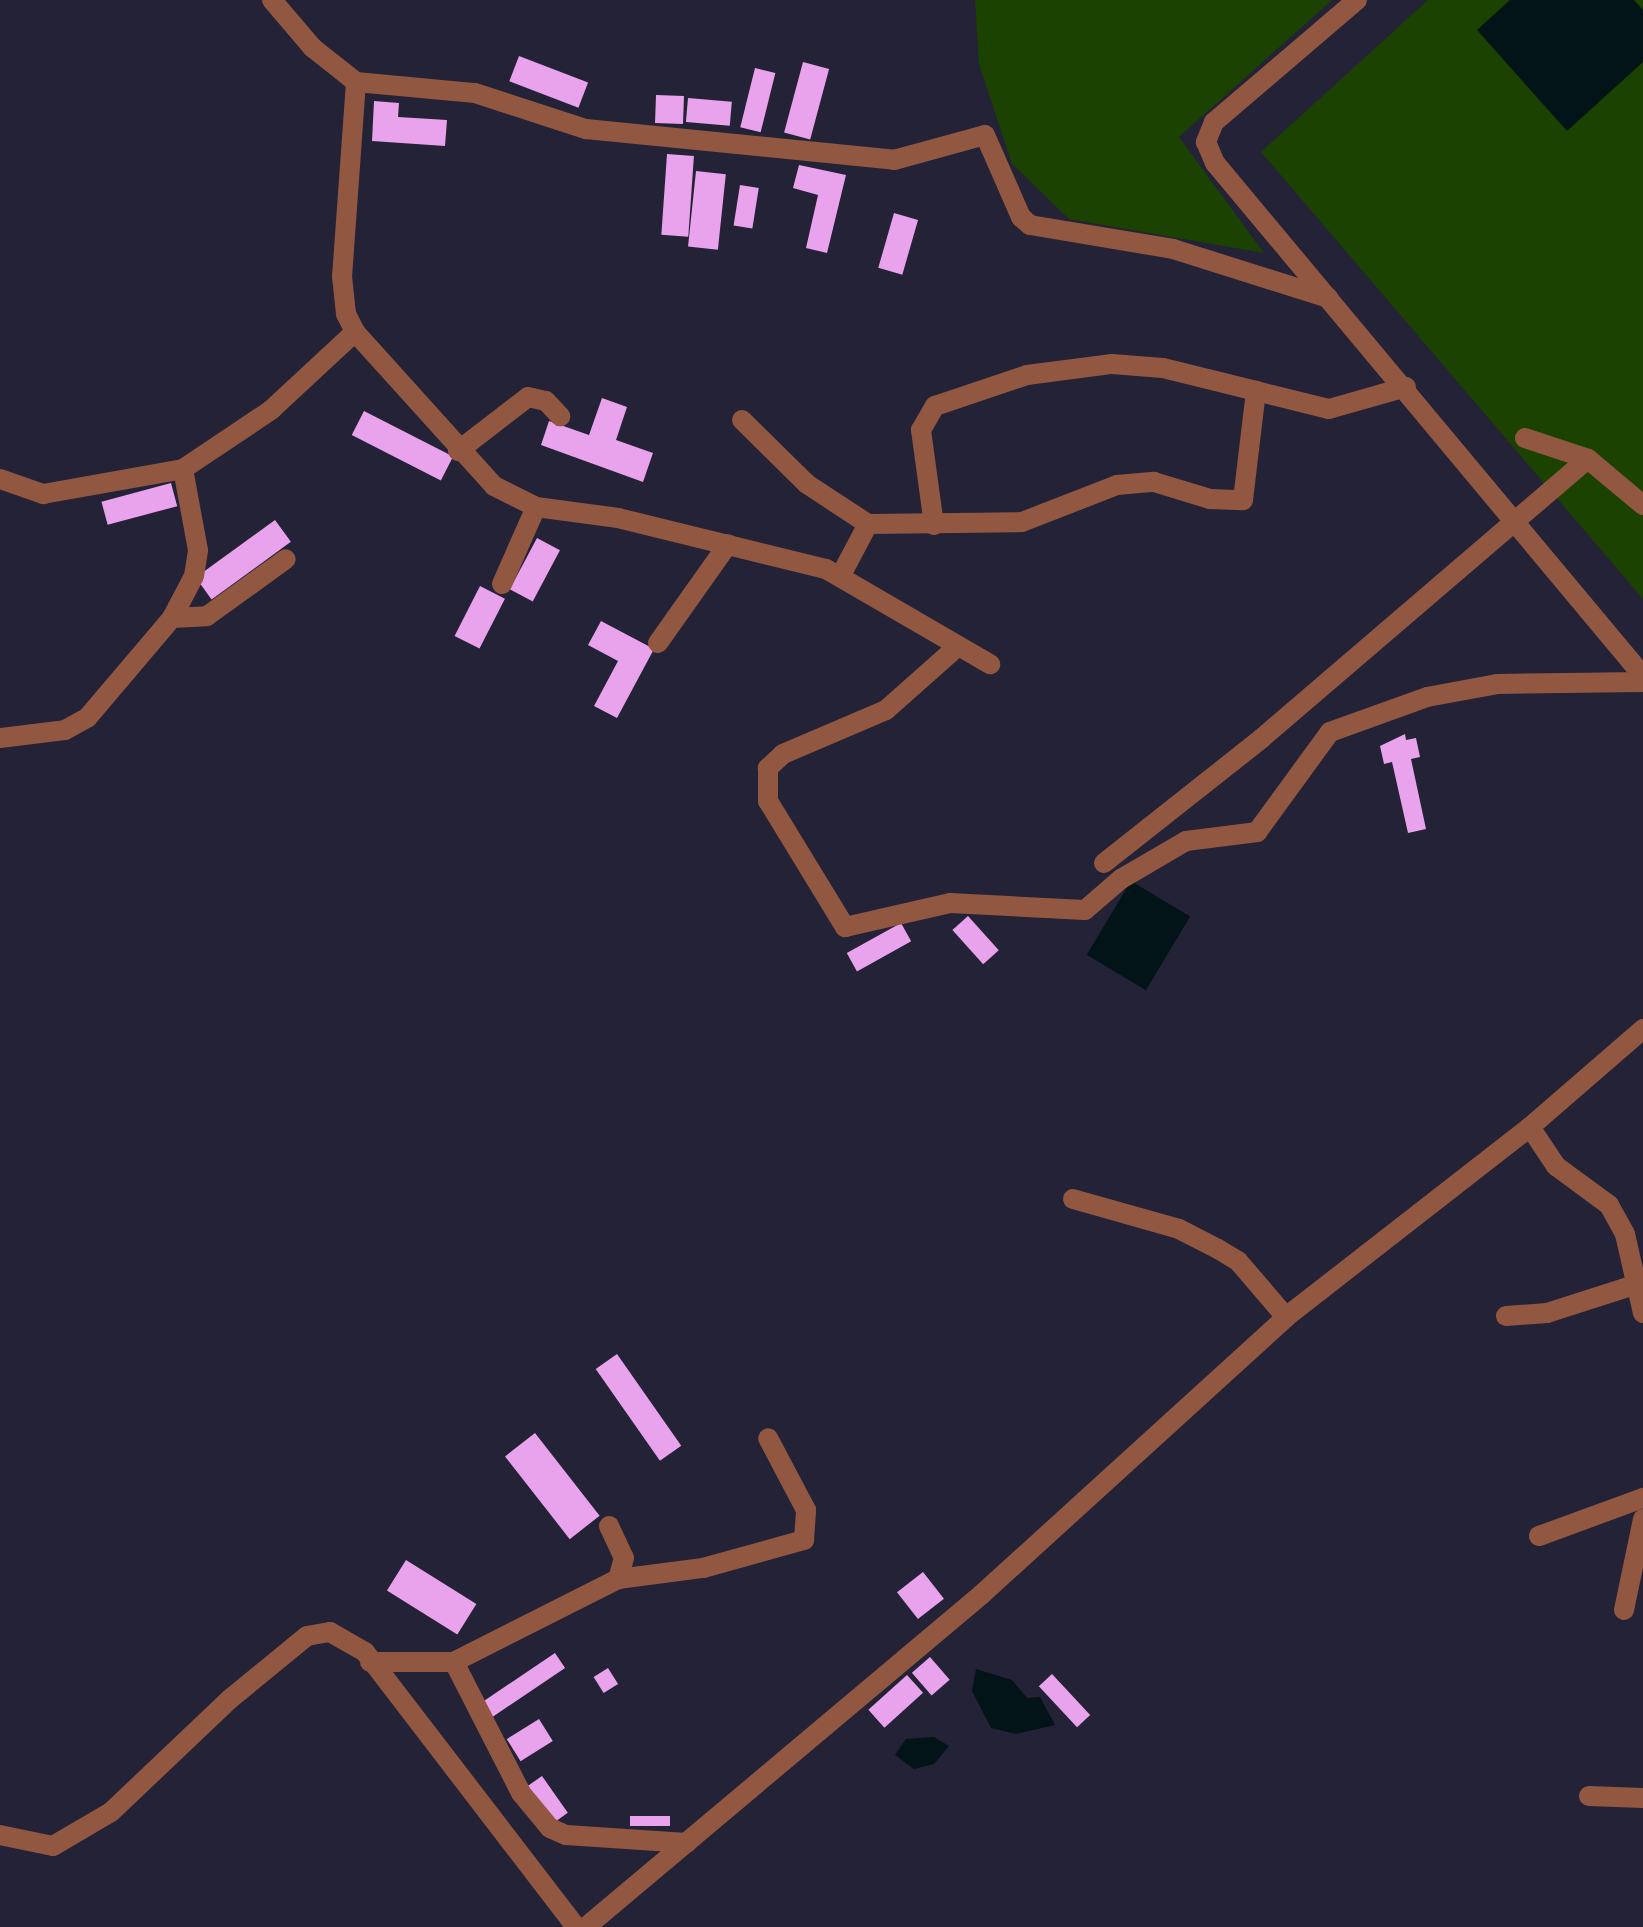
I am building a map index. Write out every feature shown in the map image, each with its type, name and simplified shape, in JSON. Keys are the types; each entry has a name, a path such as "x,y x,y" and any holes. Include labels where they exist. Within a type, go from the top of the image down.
{"street":[{"path":"272,0 313,48 356,82 475,93 586,129 894,160 985,135 1021,217 1030,225 1147,243 1328,298"},
{"path":"1357,0 1214,122 1206,142 1215,163 1516,519 1643,679"},
{"path":"356,82 342,276 355,332 458,451 494,486 536,507 618,518 841,575 990,664"},
{"path":"0,479 43,494 183,469 271,410 355,332"},
{"path":"934,525 921,430 935,406 1027,375 1112,364 1163,368 1329,409 1406,387"},
{"path":"742,420 807,484 868,524 1022,522 1129,484 1154,482 1210,499 1243,500 1256,391"},
{"path":"458,451 528,397 546,401 560,416"},
{"path":"1525,438 1588,459 1643,505"},
{"path":"1104,863 1262,738 1588,459"},
{"path":"0,738 65,730 88,717 172,618 194,576 198,550 183,469"},
{"path":"502,584 536,507"},
{"path":"841,575 868,524"},
{"path":"658,643 728,544"},
{"path":"172,618 207,616 286,559"},
{"path":"957,647 886,710 783,754 768,768 768,801 845,927 950,903 1085,910 1121,879 1186,841 1257,832 1330,732 1427,697 1497,684 1643,679"},
{"path":"586,1927 981,1595 1286,1317 1530,1127 1643,1029"},
{"path":"1530,1127 1556,1166 1609,1205 1625,1234 1634,1285 1643,1313"},
{"path":"1073,1199 1179,1229 1218,1249 1238,1261 1286,1317"},
{"path":"1506,1316 1547,1313 1634,1285"},
{"path":"370,1662 454,1662 618,1579 703,1568 804,1540 806,1510 768,1438"},
{"path":"1539,1536 1643,1498"},
{"path":"1624,1610 1643,1519"},
{"path":"609,1526 624,1558 618,1579"},
{"path":"0,1835 53,1846 111,1812 230,1699 316,1630 354,1642 576,1927"},
{"path":"454,1662 521,1793 550,1828 566,1835 687,1843"},
{"path":"1589,1796 1643,1798"}],"green space":[{"path":"975,0 1332,0 1179,137 1264,253 1069,219 1012,164 979,64"},
{"path":"1428,0 1643,0 1643,599 1261,152"}],"shaded area":[{"path":"1510,0 1634,0 1643,10 1643,62 1567,131 1477,30"},
{"path":"1131,881 1190,917 1146,990 1087,955"},
{"path":"976,1669 1012,1680 1027,1698 1040,1697 1055,1725 1016,1734 991,1728 972,1691"},
{"path":"934,1737 949,1746 934,1764 914,1769 895,1755 906,1739"}],"building":[{"path":"519,56 588,83 578,108 509,81"},
{"path":"803,62 829,69 810,140 784,133"},
{"path":"755,68 775,73 761,132 740,127"},
{"path":"656,95 684,96 683,124 655,123"},
{"path":"688,98 732,102 730,126 686,122"},
{"path":"374,101 399,103 398,117 447,120 445,146 372,141"},
{"path":"667,154 694,156 688,237 661,235"},
{"path":"799,165 846,175 827,253 806,248 818,195 793,188"},
{"path":"696,171 726,174 718,250 688,247"},
{"path":"740,185 759,188 752,228 734,225"},
{"path":"894,213 918,220 902,275 878,268"},
{"path":"602,398 627,407 616,440 653,453 643,482 541,445 549,421 589,435"},
{"path":"364,411 453,456 441,480 352,435"},
{"path":"171,483 177,506 108,525 101,502"},
{"path":"275,520 291,542 212,599 196,578"},
{"path":"537,538 560,550 533,601 510,589"},
{"path":"480,586 505,599 480,649 455,636"},
{"path":"601,621 654,649 617,718 594,706 618,661 588,645"},
{"path":"1405,734 1406,740 1416,738 1420,757 1411,759 1426,829 1408,833 1392,762 1384,764 1380,746"},
{"path":"968,916 999,950 983,964 952,930"},
{"path":"901,923 911,941 857,971 847,953"},
{"path":"617,1354 681,1446 660,1461 596,1369"},
{"path":"535,1433 600,1516 570,1539 505,1456"},
{"path":"406,1560 476,1604 457,1635 387,1591"},
{"path":"923,1572 944,1599 918,1619 897,1592"},
{"path":"555,1653 565,1668 492,1717 482,1702"},
{"path":"930,1657 950,1680 932,1695 912,1673"},
{"path":"608,1668 618,1684 604,1693 594,1677"},
{"path":"1052,1674 1090,1715 1077,1727 1039,1686"},
{"path":"907,1675 923,1693 884,1728 868,1710"},
{"path":"539,1719 553,1741 521,1761 507,1739"},
{"path":"542,1776 568,1813 553,1823 527,1786"},
{"path":"630,1816 670,1816 670,1826 630,1826"}]}
